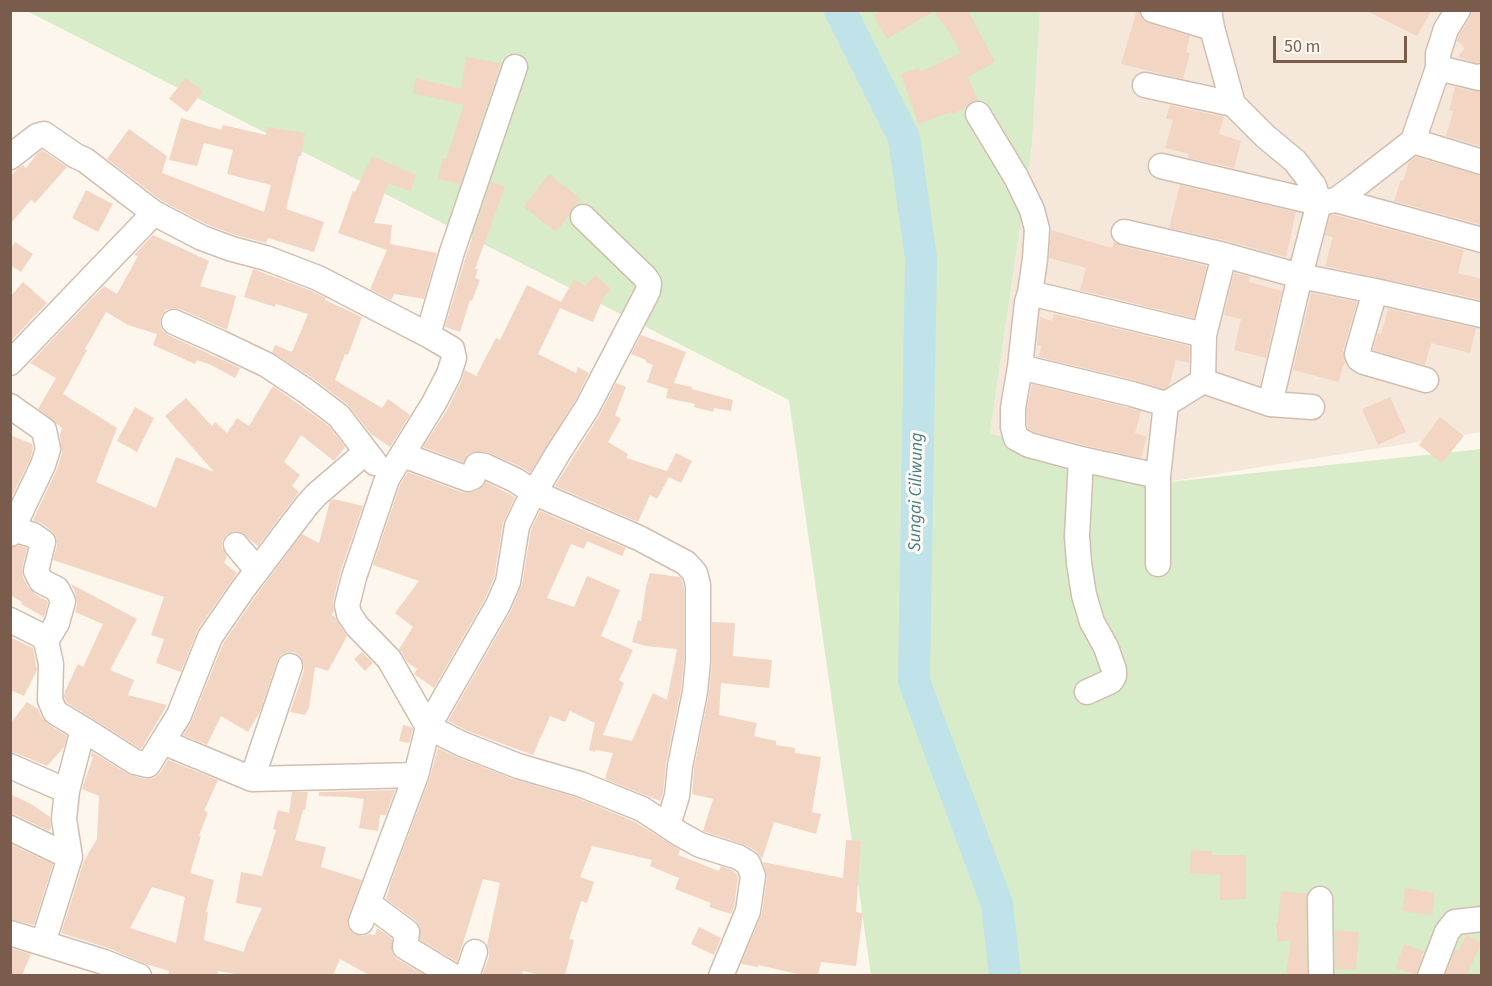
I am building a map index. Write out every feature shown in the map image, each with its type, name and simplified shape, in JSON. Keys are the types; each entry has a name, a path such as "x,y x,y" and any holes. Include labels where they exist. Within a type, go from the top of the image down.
{"street":[{"path":"1153,10 1211,19 1233,104 1264,136 1295,161 1327,201"},
{"path":"1270,404 1300,276 1327,201 1356,186 1413,141 1438,68 1438,54 1446,28 1458,10"},
{"path":"428,335 452,252 515,67"},
{"path":"1438,68 1481,78"},
{"path":"1145,85 1233,104"},
{"path":"978,114 1016,177 1032,210 1037,229 1035,259 1013,408 1013,427 1016,438 1029,445 1081,459 1158,476"},
{"path":"10,157 37,136 44,134 85,160 154,213 202,238 266,258 318,278 452,349 454,358 449,374 434,404 387,479 354,577 347,605 349,614 357,626 389,659 428,727 462,744 518,766 580,784 642,809 680,834 748,863 753,876 748,911 721,975"},
{"path":"1413,141 1482,162"},
{"path":"1161,166 1327,201 1482,240"},
{"path":"10,363 154,213"},
{"path":"453,975 405,947 407,932 365,912 416,775 428,727 498,605 508,582 517,526 527,505 587,408 648,291 645,277 583,217"},
{"path":"1124,232 1224,255 1300,276 1482,315"},
{"path":"1203,381 1204,335 1224,255"},
{"path":"1375,291 1357,354 1359,359 1426,380"},
{"path":"1030,293 1204,335"},
{"path":"174,322 267,365 306,391 339,417 387,479"},
{"path":"1020,367 1166,404 1203,381"},
{"path":"1203,381 1270,404 1312,407"},
{"path":"1158,564 1158,476 1166,404"},
{"path":"10,406 44,430 48,448 43,465 12,532 33,535 43,542 36,571 41,581 57,589 63,601 57,623 46,641"},
{"path":"10,620 42,636 46,641 51,664 50,700 55,712 135,762 148,765 179,715 210,637 286,531 316,495 366,452"},
{"path":"403,455 468,479 473,477 477,465 480,464 515,480 535,494 639,538 686,563 695,573 698,585 698,661 695,692 680,766 677,796 668,825"},
{"path":"1081,459 1078,563 1092,622 1106,647 1114,670 1111,681 1087,692"},
{"path":"236,545 257,570"},
{"path":"252,779 290,666"},
{"path":"43,943 70,857 64,819 67,790 82,729"},
{"path":"163,742 252,779 416,775"},
{"path":"10,766 67,790"},
{"path":"10,828 70,857"},
{"path":"1320,900 1321,975"},
{"path":"1430,975 1447,932 1455,922 1482,920"},
{"path":"10,933 43,943 82,966 139,975"},
{"path":"467,975 475,952"}],"shaded area":[{"path":"1040,11 1481,11 1481,432 1160,483 990,433 1032,145"}],"green space":[{"path":"27,11 1040,11 1032,145 990,433 1160,483 1481,449 1481,975 871,975 789,400"}],"building":[{"path":"883,10 968,10 995,62 968,77 978,100 953,114 952,112 918,124 901,74 919,68 920,72 961,53 934,11 887,39 874,16"},
{"path":"1137,10 1142,19 1148,23 1190,36 1186,52 1190,53 1183,79 1121,64"},
{"path":"1365,10 1432,10 1417,36"},
{"path":"1472,10 1482,10 1482,62 1477,63 1458,57 1465,48 1457,41"},
{"path":"466,57 501,63 460,184 438,179 443,158 446,159 464,105 413,93 416,78 461,89"},
{"path":"185,78 203,91 187,112 169,99"},
{"path":"1455,87 1482,92 1482,141 1480,146 1446,136 1453,112 1449,110"},
{"path":"1170,105 1224,117 1219,134 1241,141 1234,168 1188,158 1189,154 1165,148 1173,120 1166,119"},
{"path":"181,118 221,130 223,125 266,135 267,127 305,133 286,209 324,222 314,252 268,238 266,243 208,225 162,201 107,159 129,129 167,156 162,173 264,212 271,185 227,174 233,150 204,143 197,166 169,160"},
{"path":"42,150 67,167 35,203 31,200 10,224 10,177 23,165 26,168"},
{"path":"372,156 416,175 410,191 388,183 374,223 392,225 390,244 437,253 424,299 394,294 391,300 370,289 387,250 338,233 353,191 355,192"},
{"path":"1416,157 1482,176 1482,225 1394,201 1409,162"},
{"path":"549,174 581,199 556,232 524,207"},
{"path":"491,182 505,187 475,269 478,269 475,278 480,280 472,301 470,300 460,332 445,327"},
{"path":"1180,185 1296,212 1286,257 1169,228"},
{"path":"86,190 113,204 98,232 72,218"},
{"path":"1330,215 1464,250 1458,273 1482,279 1482,300 1325,266 1333,237 1325,235"},
{"path":"1051,230 1112,248 1114,242 1121,246 1207,266 1194,318 1080,290 1086,268 1049,258"},
{"path":"153,235 209,261 200,286 236,296 227,330 173,308 166,310 161,316 162,330 168,335 240,368 235,378 197,360 195,364 153,345 157,334 128,325 106,312 63,394 117,428 96,482 156,508 176,457 214,472 165,416 186,398 212,426 215,422 227,433 237,418 249,426 273,386 329,426 345,447 334,461 301,435 284,462 300,475 292,486 299,492 258,546 241,532 234,531 226,535 222,541 222,548 227,557 224,563 237,573 198,629 181,672 156,663 164,639 151,635 164,597 53,560 57,545 56,536 41,523 33,520 57,469 62,453 60,435 62,428 38,409 56,378 30,363 104,286 117,294 138,256 134,255"},
{"path":"15,242 33,254 21,272 10,265 10,249"},
{"path":"253,269 312,291 326,298 325,300 362,317 348,355 345,354 335,380 382,408 388,399 410,415 390,447 371,434 348,405 314,379 272,352 275,345 292,352 308,314 244,297"},
{"path":"1234,273 1250,277 1249,282 1282,291 1266,358 1234,350 1241,319 1224,315"},
{"path":"595,275 611,289 604,296 593,322 560,308 538,354 576,373 578,367 589,373 575,401 530,473 487,452 472,452 463,462 423,447 447,410 465,370 476,376 496,338 500,340 527,285 561,302 574,279 585,286"},
{"path":"23,282 47,303 10,342 10,297"},
{"path":"1311,293 1357,302 1343,350 1345,362 1339,382 1293,370"},
{"path":"1388,309 1476,328 1470,353 1431,343 1425,365 1373,350 1378,333 1381,334"},
{"path":"1054,314 1190,346 1189,363 1176,360 1169,386 1164,389 1038,357 1042,346 1037,345 1040,317 1052,321"},
{"path":"641,335 686,352 674,383 733,400 731,411 714,408 713,412 694,407 695,404 666,398 668,389 647,382 653,365 631,354"},
{"path":"616,383 626,387 615,415 621,419 608,442 628,454 626,458 667,471 676,453 692,461 681,483 669,477 657,499 650,495 638,522 555,486 599,416"},
{"path":"1032,384 1141,411 1135,433 1147,437 1141,458 1034,432 1028,428 1027,409"},
{"path":"1390,397 1406,432 1378,445 1362,409"},
{"path":"135,407 154,418 137,452 117,441"},
{"path":"1440,417 1464,436 1442,463 1419,445"},
{"path":"10,435 32,444 33,448 30,460 10,500"},
{"path":"408,472 464,493 478,490 486,482 515,497 503,523 494,578 485,599 434,688 414,674 417,669 408,663 399,649 413,627 395,613 419,581 373,565 400,485"},
{"path":"334,499 363,506 340,573 333,602 332,615 347,636 328,671 315,667 309,708 305,715 290,712 304,671 304,664 300,656 294,652 288,652 281,655 277,661 260,712 248,732 221,716 207,745 183,735 192,720 223,644 302,534 319,543 330,501"},
{"path":"540,511 626,548 622,556 587,541 584,549 571,544 547,598 574,607 587,576 620,590 601,636 633,650 619,680 624,683 603,735 632,741 653,693 667,700 677,649 646,646 632,642 638,620 641,621 650,573 680,577 682,580 684,587 684,660 681,690 660,801 605,779 613,753 589,750 595,723 570,711 565,722 550,716 533,755 468,731 448,721 511,611 522,584 531,530"},
{"path":"18,545 27,548 22,568 28,587 48,603 44,617 10,595 10,548"},
{"path":"71,584 137,619 110,670 134,680 128,695 167,705 141,749 66,702 65,691 78,664 83,667 103,624 75,612 76,595"},
{"path":"712,622 735,623 733,656 772,660 769,688 721,683 719,715 757,723 754,736 776,741 776,745 795,748 795,753 821,757 812,812 821,814 816,834 774,822 762,859 756,851 745,845 703,831 713,799 692,794 694,768 709,693"},
{"path":"10,637 33,648 37,670 24,696 10,690"},
{"path":"362,652 373,663 365,671 354,659"},
{"path":"27,702 38,709 48,724 67,736 64,747 47,766 10,752 10,724"},
{"path":"403,725 413,729 409,743 399,741"},
{"path":"438,748 513,779 575,797 635,822 680,850 678,855 719,871 721,866 732,870 738,878 731,914 709,907 711,903 675,889 679,878 650,866 652,860 592,846 580,877 594,882 587,903 581,901 569,939 574,940 565,975 541,975 523,971 522,975 482,975 489,957 487,945 500,883 483,879 457,962 420,940 420,927 416,921 386,899 429,780"},
{"path":"92,752 128,774 145,779 154,778 168,760 218,780 204,811 208,812 199,836 201,836 190,873 214,880 206,912 208,912 204,940 244,952 262,908 236,903 241,872 262,876 276,830 273,829 278,810 289,813 292,792 308,792 305,810 303,810 295,840 326,847 321,867 362,880 348,918 347,924 350,931 363,936 375,935 377,928 392,938 392,953 397,959 425,975 369,975 340,959 333,975 240,975 218,971 217,975 168,975 169,971 61,933 84,861 97,839 99,796 82,789 93,757","holes":["152,887 185,897 176,943 130,928"]},
{"path":"395,790 386,815 380,815 378,831 359,828 364,799 319,796 319,792"},
{"path":"10,794 50,817 49,831 10,814"},
{"path":"846,840 861,841 856,912 863,913 856,966 821,962 818,975 802,975 758,965 758,967 741,964 762,913 767,877 763,862 843,878"},
{"path":"10,844 53,864 34,925 10,919"},
{"path":"1191,850 1212,851 1212,855 1246,855 1246,899 1220,900 1220,875 1190,873"},
{"path":"1405,888 1435,893 1432,915 1402,911"},
{"path":"1281,891 1307,894 1307,975 1286,974 1291,940 1278,942 1276,923 1278,922"},
{"path":"699,927 721,938 714,955 691,944"},
{"path":"1335,930 1359,932 1356,970 1335,969"},
{"path":"1466,935 1481,943 1467,975 1445,975 1455,950 1458,951"},
{"path":"1404,944 1424,951 1416,975 1396,968"},
{"path":"10,948 31,954 22,975 10,975"}],"waterway":[{"name":"Sungai Ciliwung","path":"840,10 904,138 921,258 914,681 997,904 1005,976"}]}
